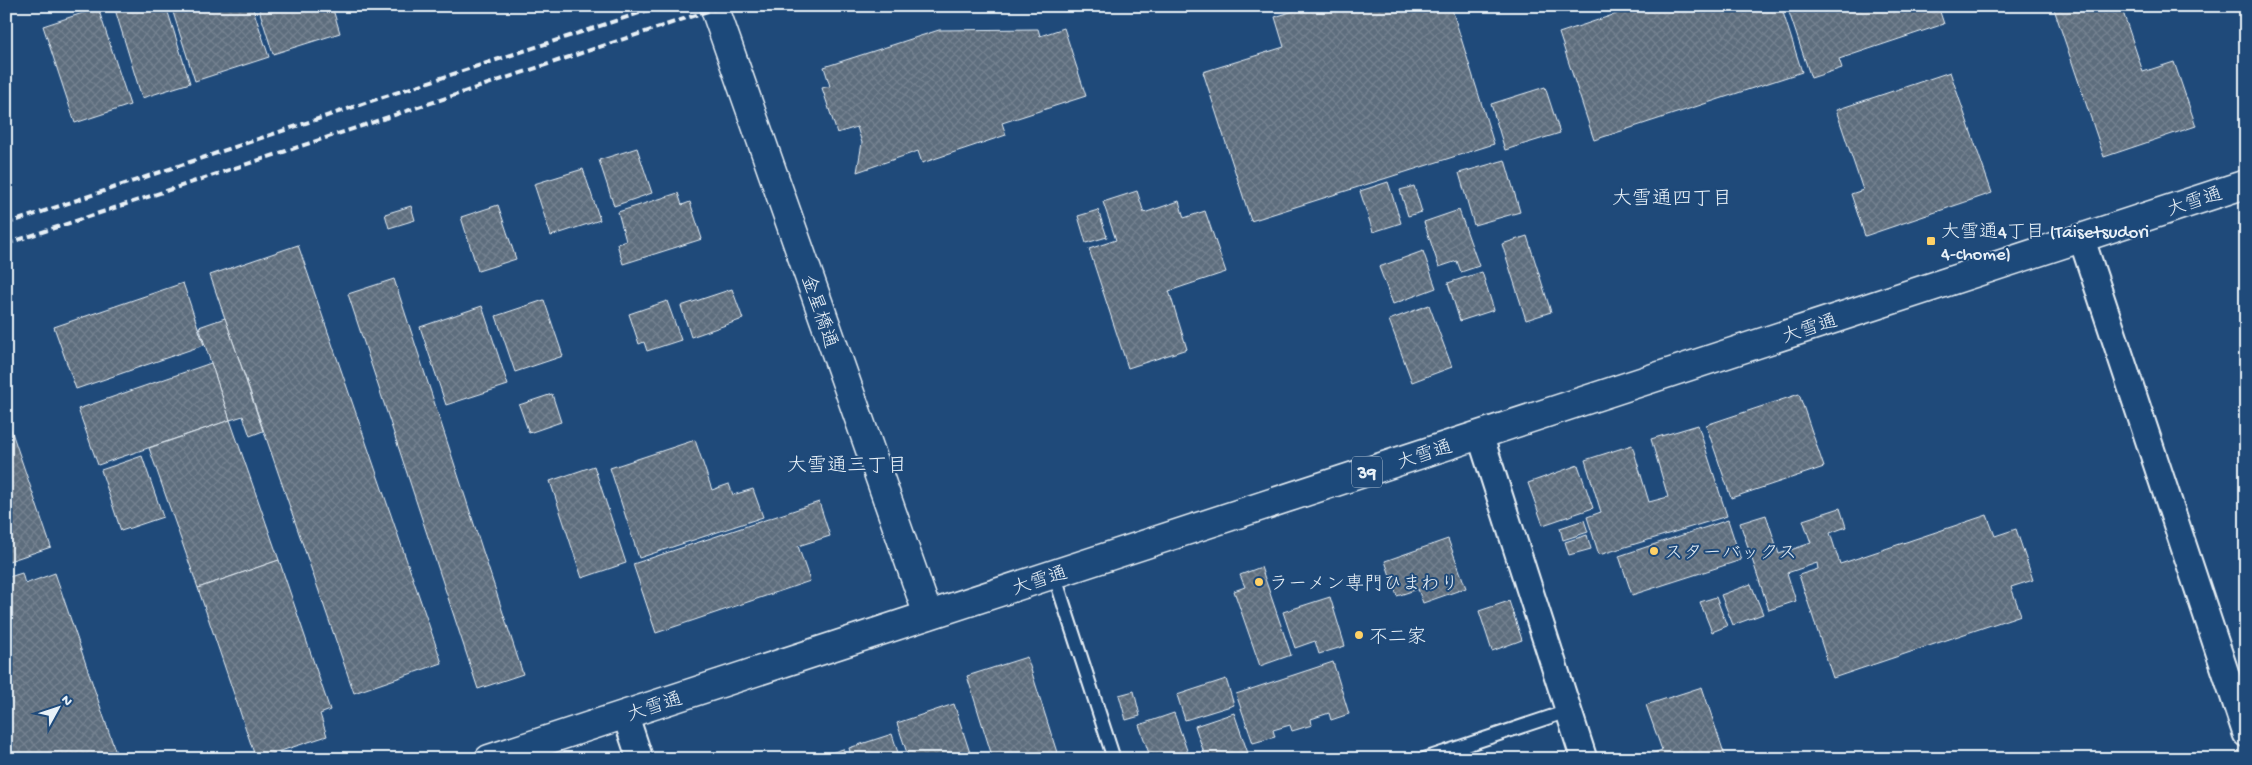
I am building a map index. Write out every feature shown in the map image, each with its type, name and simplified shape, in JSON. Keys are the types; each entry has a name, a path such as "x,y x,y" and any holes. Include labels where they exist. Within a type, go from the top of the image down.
{"main road":[{"name":"金星橋通","path":"714,6 928,615"},
{"name":"大雪通","path":"489,759 2246,184"}],"street":[{"path":"2081,237 2246,734"},
{"path":"1480,435 1584,759"},
{"path":"625,714 640,759"}],"lane":[{"path":"1054,574 1114,759"},
{"path":"1424,759 1568,711"}],"building":[{"path":"114,6 166,6 190,83 142,98"},
{"path":"171,6 252,6 269,57 195,81"},
{"path":"258,6 332,6 340,33 273,54"},
{"path":"1309,6 1451,6 1494,144 1251,221 1203,72 1284,47 1275,17"},
{"path":"1640,6 1781,6 1802,72 1594,140 1559,33"},
{"path":"1787,6 1938,6 1944,24 1839,59 1842,68 1811,78"},
{"path":"2053,6 2121,6 2143,72 2174,62 2196,126 2104,157"},
{"path":"98,8 130,105 75,123 43,26"},
{"path":"1064,28 1086,96 1002,123 1006,135 922,163 918,151 857,172 862,143 857,127 837,133 822,88 830,86 824,67 939,30 1038,29 1040,36"},
{"path":"1950,72 1992,193 1865,236 1851,194 1863,190 1836,110"},
{"path":"1545,87 1560,133 1505,150 1491,104"},
{"path":"637,148 652,193 614,206 599,160"},
{"path":"1505,160 1520,212 1474,225 1459,173"},
{"path":"583,169 600,220 551,236 534,184"},
{"path":"1388,182 1401,223 1373,232 1360,191"},
{"path":"1414,186 1422,212 1408,216 1400,190"},
{"path":"1137,191 1144,213 1179,201 1184,218 1205,211 1226,272 1169,291 1187,349 1128,368 1089,249 1116,240 1103,202"},
{"path":"678,193 682,205 690,202 702,239 623,264 617,244 626,241 618,212"},
{"path":"498,205 516,259 478,271 461,217"},
{"path":"411,206 415,220 389,228 385,214"},
{"path":"1098,210 1107,237 1086,243 1078,216"},
{"path":"1459,210 1479,266 1461,272 1457,261 1439,267 1424,222"},
{"path":"1527,236 1551,312 1526,320 1502,244"},
{"path":"298,245 442,663 354,693 210,275"},
{"path":"1423,251 1436,288 1393,304 1379,267"},
{"path":"1482,272 1494,310 1460,321 1448,283"},
{"path":"394,279 523,674 478,689 348,294"},
{"path":"183,283 204,345 76,389 54,327"},
{"path":"732,289 743,319 691,337 681,306"},
{"path":"544,300 563,356 515,372 496,316"},
{"path":"667,301 681,340 647,351 644,342 639,344 629,314"},
{"path":"1429,305 1452,367 1412,382 1389,320"},
{"path":"482,306 508,385 446,405 420,327"},
{"path":"225,318 263,431 250,436 243,416 230,420 199,327"},
{"path":"211,363 230,420 98,465 78,409"},
{"path":"552,394 561,422 529,433 519,405"},
{"path":"1799,394 1824,467 1731,498 1706,425"},
{"path":"6,415 51,547 6,562"},
{"path":"230,420 279,560 198,588 149,448"},
{"path":"1698,425 1727,516 1599,555 1587,517 1601,512 1585,460 1632,445 1649,502 1668,497 1651,439"},
{"path":"695,440 712,490 729,484 733,495 753,489 763,517 639,558 610,468"},
{"path":"142,456 163,517 121,531 101,470"},
{"path":"1578,465 1593,508 1543,525 1528,483"},
{"path":"594,466 626,563 582,578 550,481"},
{"path":"819,502 830,536 798,546 810,581 656,633 633,564"},
{"path":"1840,508 1846,527 1830,533 1840,564 1987,515 1995,536 2016,529 2033,580 2011,587 2021,615 1833,678 1799,575 1818,569 1817,563 1787,573 1796,601 1769,610 1740,523 1766,515 1779,554 1811,543 1803,520"},
{"path":"1584,520 1588,532 1563,540 1560,528"},
{"path":"1728,520 1741,560 1632,595 1619,556"},
{"path":"1587,535 1591,549 1569,555 1565,542"},
{"path":"1448,539 1466,588 1423,603 1418,589 1397,596 1385,561"},
{"path":"279,560 330,710 320,714 327,736 256,759 198,588"},
{"path":"1261,567 1291,655 1260,666 1234,591 1245,587 1240,575"},
{"path":"22,573 25,584 55,573 118,759 6,759 6,578"},
{"path":"1751,584 1763,614 1733,625 1721,595"},
{"path":"1330,597 1345,646 1319,654 1315,641 1295,648 1283,612"},
{"path":"1716,597 1727,626 1712,632 1700,602"},
{"path":"1509,601 1522,640 1492,651 1479,611"},
{"path":"1027,657 1059,759 993,759 967,676"},
{"path":"1333,662 1349,714 1331,720 1329,713 1311,719 1312,725 1292,731 1290,725 1273,730 1275,737 1253,743 1236,694"},
{"path":"1226,679 1234,705 1185,720 1177,695"},
{"path":"1702,687 1726,759 1636,759 1662,750 1646,705"},
{"path":"1134,691 1140,716 1126,720 1119,695"},
{"path":"954,704 972,759 909,759 897,723"},
{"path":"1174,713 1190,759 1151,759 1139,725"},
{"path":"1234,713 1250,759 1206,759 1195,726"},
{"path":"892,734 900,759 852,759 849,748"},
{"path":"843,749 846,759 829,759 828,754"}],"railway":[{"path":"6,224 661,6"},
{"path":"6,244 723,6"}],"place":[{"name":"大雪通4丁目 (Taisetsudori 4-chome)","path":"1931,241"},
{"name":"スターバックス","path":"1654,551"},
{"name":"ラーメン専門ひまわり","path":"1259,582"},
{"name":"不二家","path":"1359,635"}],"district":[{"name":"大雪通四丁目","path":"1672,197"},
{"name":"大雪通三丁目","path":"847,464"}]}
